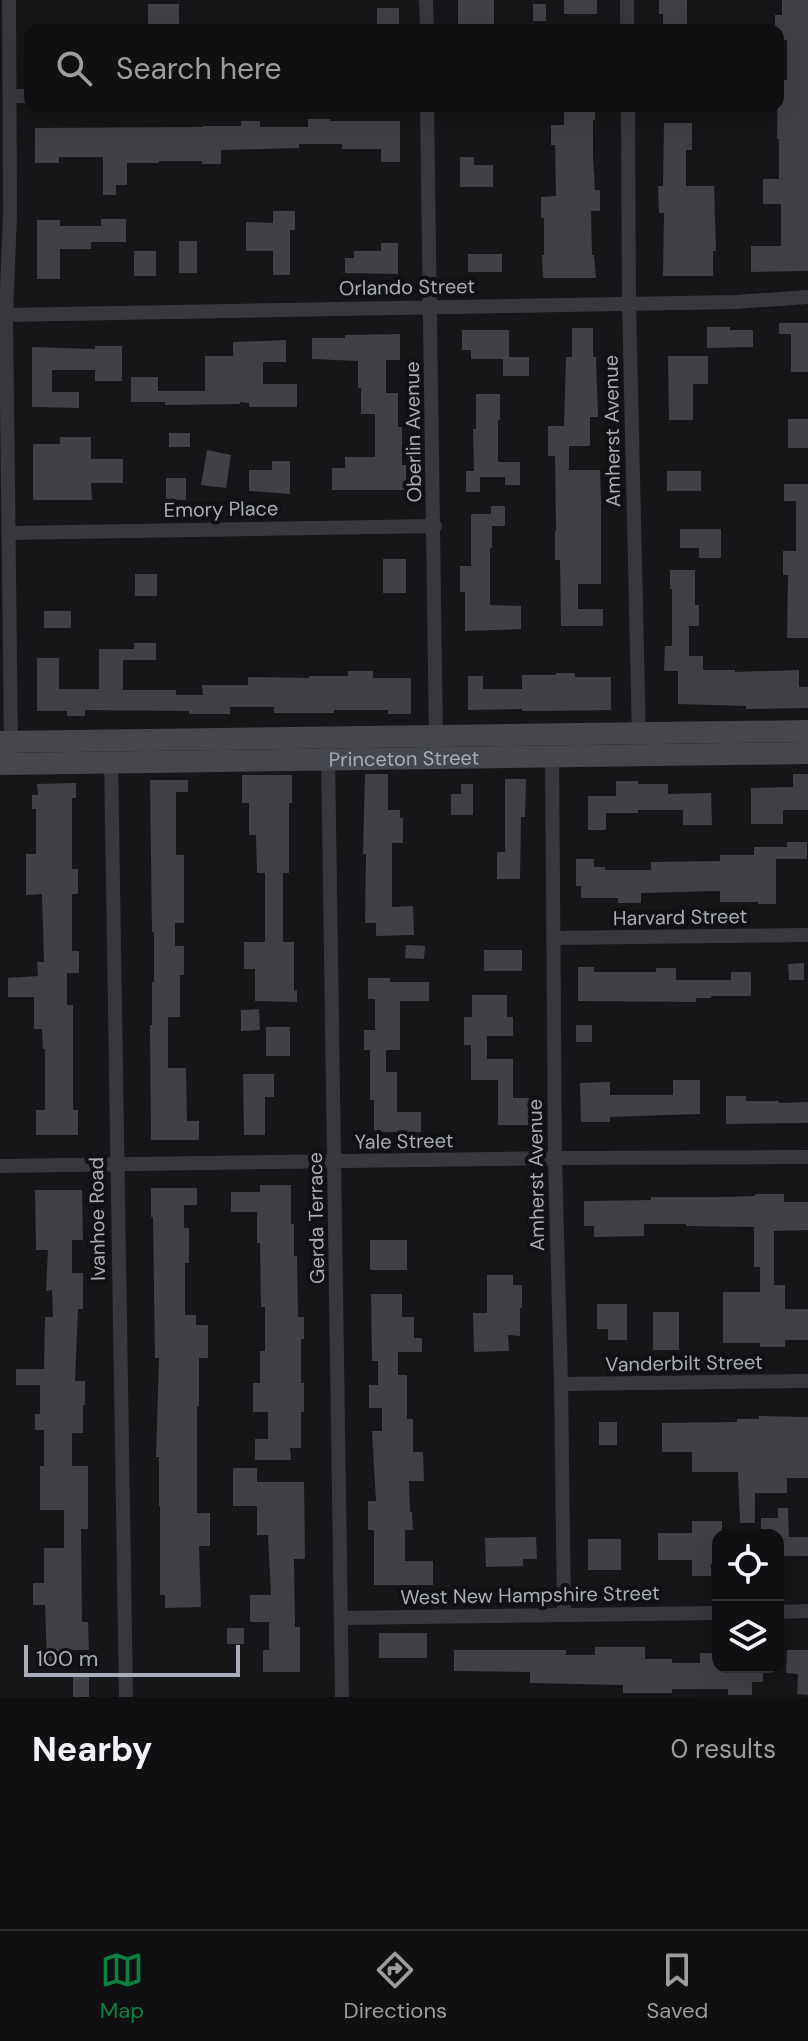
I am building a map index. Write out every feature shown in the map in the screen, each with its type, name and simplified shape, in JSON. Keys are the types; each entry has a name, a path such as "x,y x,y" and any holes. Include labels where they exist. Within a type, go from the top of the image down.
{"main road":[{"name":"Princeton Street","path":"639,744 808,731"},
{"name":"Princeton Street","path":"6,753 639,744 808,753"}],"street":[{"path":"6,753 8,533 5,214 10,96 9,0"},
{"path":"426,0 427,24"},
{"path":"627,0 627,24"},
{"path":"10,96 24,96"},
{"name":"Oberlin Avenue","path":"427,112 436,747"},
{"name":"Amherst Avenue","path":"628,112 639,744"},
{"name":"Orlando Street","path":"6,315 736,302 808,297"},
{"name":"Emory Place","path":"8,533 435,526"},
{"name":"Amherst Avenue","path":"551,745 564,1615"},
{"name":"Gerda Terrace","path":"328,748 342,1697"},
{"name":"Ivanhoe Road","path":"111,751 126,1697"},
{"name":"Harvard Street","path":"553,938 808,935"},
{"name":"Yale Street","path":"0,1166 808,1157"},
{"name":"Vanderbilt Street","path":"561,1384 808,1381"},
{"path":"784,1612 808,1611"},
{"name":"West New Hampshire Street","path":"342,1618 712,1613"}],"building":[{"path":"458,0 494,0 494,24 458,24"},
{"path":"564,0 597,0 597,14 564,14"},
{"path":"659,0 687,0 687,24 663,24 663,14 659,14"},
{"path":"782,0 808,0 808,271 751,272 751,246 781,246 781,204 763,204 763,179 779,179 777,112 784,112 787,40 784,40 784,24 775,24 775,15 782,15"},
{"path":"148,4 179,4 179,24 148,24"},
{"path":"533,4 546,4 546,21 533,21"},
{"path":"377,8 399,8 399,24 377,24"},
{"path":"564,112 595,112 593,158 595,190 600,190 600,211 591,211 596,278 543,278 544,218 541,218 541,197 556,196 555,145 551,145 551,125 564,125"},
{"path":"308,119 400,121 400,162 381,162 381,149 342,149 342,144 221,150 221,164 202,164 202,161 127,163 127,185 116,185 116,195 103,195 103,157 59,157 59,163 35,163 35,128 241,126 241,121 260,121 260,127 308,127"},
{"path":"664,123 692,123 692,150 686,150 686,186 714,186 716,251 713,251 713,276 663,276 664,213 659,213 658,186 663,186"},
{"path":"460,157 474,157 474,165 493,165 493,187 460,187"},
{"path":"273,211 295,211 295,230 290,230 290,275 273,275 273,251 246,251 246,222 273,223"},
{"path":"101,219 126,219 126,242 91,242 91,249 60,249 60,279 37,279 37,220 60,220 60,226 101,226"},
{"path":"179,241 197,241 197,273 179,273"},
{"path":"381,243 398,243 398,274 345,273 345,258 354,258 354,251 381,251"},
{"path":"134,251 156,251 156,276 134,276"},
{"path":"468,254 502,254 502,272 468,272"},
{"path":"779,323 808,323 808,372 791,372 791,334 779,334"},
{"path":"707,327 753,330 753,347 707,348"},
{"path":"572,328 593,328 598,417 590,417 590,446 569,446 569,470 600,470 601,501 601,584 578,584 578,609 603,609 603,626 561,626 560,560 555,560 555,456 548,456 548,426 564,426 566,357 572,357"},
{"path":"462,330 509,330 509,357 529,357 529,376 503,376 503,359 471,359 471,350 462,350"},
{"path":"400,334 400,360 386,360 386,393 398,393 398,427 402,427 402,465 406,465 406,490 332,490 332,468 345,468 345,457 375,457 375,414 361,414 358,361 312,359 312,338"},
{"path":"286,340 286,362 263,362 263,384 297,384 297,407 249,407 249,403 240,402 165,405 165,402 131,402 131,377 158,377 158,391 205,391 205,356 233,356 233,342"},
{"path":"95,346 122,346 122,381 95,381 95,370 52,370 52,392 79,392 79,408 32,407 32,347 95,349"},
{"path":"668,356 708,356 708,384 693,384 693,420 669,420"},
{"path":"476,394 500,394 498,462 520,462 520,485 505,485 505,477 480,477 480,492 466,492 466,471 474,471"},
{"path":"788,419 808,419 808,448 788,448"},
{"path":"169,433 190,433 190,447 169,447"},
{"path":"60,437 91,437 91,459 123,459 123,483 91,483 92,500 33,500 33,444 60,444"},
{"path":"207,450 231,455 226,488 201,485"},
{"path":"272,461 290,461 290,494 249,491 249,470 272,470"},
{"path":"667,471 701,471 701,491 667,491"},
{"path":"166,478 186,478 186,500 166,500"},
{"path":"784,484 808,484 808,638 787,638 788,575 783,575 783,551 796,551 796,501 784,501"},
{"path":"491,506 505,506 505,526 492,526 490,605 521,606 521,629 465,631 465,592 460,592 460,566 471,566 471,514 491,514"},
{"path":"680,529 721,529 721,558 699,558 699,548 680,548"},
{"path":"383,559 406,559 406,593 383,593"},
{"path":"670,570 695,570 695,605 699,605 699,626 689,626 689,656 703,656 703,670 799,670 799,687 808,687 808,708 746,709 746,706 678,704 678,671 664,671 665,646 672,646"},
{"path":"135,574 157,574 157,596 135,596"},
{"path":"44,611 71,611 71,628 44,628"},
{"path":"134,643 156,643 156,660 123,660 123,690 176,690 176,695 203,695 202,685 248,685 248,677 309,678 348,676 348,671 373,671 373,678 411,678 411,714 388,714 388,710 274,713 274,707 230,707 230,714 85,710 85,716 67,716 67,711 37,711 37,658 59,658 59,689 99,689 99,649 134,649"},
{"path":"575,673 575,677 611,677 611,710 468,710 468,676 483,676 483,689 522,689 522,675"},
{"path":"365,774 388,774 388,810 400,810 400,818 403,818 403,843 392,843 392,907 413,906 414,935 376,936 376,923 365,923"},
{"path":"793,774 808,774 808,810 783,810 783,824 751,824 751,788 793,787"},
{"path":"242,775 292,775 289,873 283,873 283,942 294,942 294,991 297,990 297,1002 255,1001 255,969 244,969 244,942 265,942 265,873 257,873 256,835 249,835 249,803 242,803"},
{"path":"505,779 526,779 525,817 521,817 520,879 497,879 497,852 505,852"},
{"path":"150,780 188,780 188,792 176,792 176,855 184,855 184,923 175,923 175,946 184,946 184,975 180,975 180,1017 168,1017 168,1068 186,1068 187,1121 199,1121 199,1140 151,1140 150,1025 154,932"},
{"path":"616,781 668,784 668,794 711,793 712,825 683,825 683,810 638,810 638,813 606,813 606,830 588,830 588,796 616,796"},
{"path":"76,783 76,798 72,798 72,869 78,869 78,894 72,894 72,951 79,951 79,973 67,973 67,1005 73,1005 73,1110 78,1110 78,1135 36,1135 36,1110 45,1110 42,1029 34,1029 34,997 8,997 8,978 38,976 37,962 44,962 42,894 26,895 26,854 36,854 36,809 32,809 32,795 38,795 37,784"},
{"path":"461,784 473,784 473,815 451,815 451,794 461,794"},
{"path":"787,842 807,842 807,859 776,859 776,904 720,902 720,891 641,893 641,903 618,903 618,898 581,898 581,886 576,886 576,859 594,859 594,867 605,867 605,870 651,870 651,862 720,861 720,855 754,855 754,847 787,847"},
{"path":"406,945 425,946 424,959 405,958"},
{"path":"484,950 522,950 522,971 484,971"},
{"path":"804,963 804,980 789,980 788,964"},
{"path":"578,967 594,967 594,972 656,972 656,968 676,968 676,980 731,980 731,972 751,972 751,996 711,996 696,998 696,1002 578,1001"},
{"path":"368,978 390,978 390,982 429,982 429,1001 400,1001 400,1050 386,1050 386,1072 397,1072 397,1112 421,1112 421,1132 374,1132 374,1100 370,1100 370,1050 364,1050 364,1030 375,1030 375,999 368,999"},
{"path":"472,995 507,995 507,1017 513,1017 513,1036 487,1036 487,1059 513,1059 513,1098 529,1098 529,1125 498,1125 498,1080 471,1080 471,1045 464,1045 464,1017 472,1017"},
{"path":"259,1009 260,1030 241,1031 241,1010"},
{"path":"576,1025 592,1025 592,1042 576,1042"},
{"path":"266,1027 290,1027 290,1056 266,1056"},
{"path":"243,1074 274,1074 274,1097 265,1097 265,1135 244,1135"},
{"path":"673,1080 700,1080 700,1114 610,1117 610,1122 581,1122 580,1083 610,1082 610,1095 673,1095"},
{"path":"726,1096 746,1096 746,1101 808,1102 808,1123 726,1124"},
{"path":"260,1185 291,1185 298,1317 304,1317 301,1383 304,1383 304,1412 301,1412 301,1448 290,1448 291,1460 255,1460 255,1439 268,1439 268,1412 253,1412 253,1383 260,1383 260,1351 265,1351 260,1243 257,1243 257,1212 231,1212 231,1192 260,1192"},
{"path":"151,1188 197,1188 197,1205 184,1205 184,1228 189,1228 185,1315 196,1315 196,1325 208,1325 208,1358 199,1358 197,1406 197,1513 210,1513 210,1546 199,1546 201,1607 165,1608 165,1595 160,1595 159,1457 156,1457 159,1358 155,1358"},
{"path":"35,1190 82,1190 83,1240 72,1240 72,1273 83,1273 83,1309 78,1309 75,1381 85,1381 85,1405 83,1433 72,1433 72,1466 88,1466 88,1529 81,1529 82,1622 88,1622 89,1650 63,1650 63,1662 47,1663 45,1605 33,1605 33,1583 44,1583 44,1548 64,1548 64,1510 40,1510 44,1430 35,1430 35,1414 40,1414 40,1385 16,1385 16,1369 44,1369 45,1317 53,1317 52,1290 46,1291 48,1250 36,1250"},
{"path":"784,1194 784,1202 808,1202 808,1230 774,1231 774,1285 785,1285 785,1309 808,1309 808,1340 785,1340 785,1347 723,1343 723,1292 760,1292 760,1267 754,1267 754,1227 644,1224 644,1236 594,1237 594,1226 584,1226 584,1201"},
{"path":"370,1240 407,1240 407,1270 370,1270"},
{"path":"487,1275 513,1275 513,1285 522,1285 520,1336 508,1335 509,1351 474,1352 473,1313 487,1313"},
{"path":"371,1294 402,1294 402,1317 414,1317 414,1338 422,1338 422,1352 398,1352 398,1375 407,1375 407,1419 413,1419 413,1452 423,1452 424,1481 409,1481 413,1530 405,1530 405,1561 433,1561 433,1585 374,1585 374,1530 368,1530 368,1501 376,1501 372,1431 382,1431 382,1408 369,1408 369,1385 378,1385 378,1361 372,1361"},
{"path":"597,1304 627,1304 627,1340 608,1340 608,1329 597,1329"},
{"path":"653,1312 679,1312 679,1350 653,1350"},
{"path":"759,1416 808,1417 808,1478 787,1478 787,1493 755,1493 755,1523 740,1523 738,1472 692,1472 692,1452 662,1452 662,1423 737,1422 737,1419 759,1419"},
{"path":"599,1422 617,1422 617,1445 599,1445"},
{"path":"233,1468 257,1468 257,1482 304,1482 305,1559 294,1559 295,1627 300,1627 300,1672 263,1672 263,1650 269,1650 269,1622 250,1622 250,1595 271,1595 268,1535 257,1535 257,1506 233,1506"},
{"path":"778,1508 788,1508 789,1537 808,1537 808,1556 784,1556 784,1529 761,1529 761,1518 778,1518"},
{"path":"692,1521 722,1521 722,1529 712,1529 711,1576 692,1576 692,1560 658,1560 658,1533 692,1533"},
{"path":"536,1537 537,1559 523,1559 523,1566 486,1567 485,1538"},
{"path":"588,1539 621,1539 621,1570 588,1570"},
{"path":"227,1628 244,1628 244,1644 227,1644"},
{"path":"379,1633 427,1633 427,1658 379,1658"},
{"path":"595,1647 645,1647 645,1659 700,1663 700,1653 712,1653 712,1673 763,1673 763,1682 752,1682 752,1695 728,1695 728,1689 623,1693 623,1685 530,1683 530,1672 454,1671 454,1650 566,1650 566,1655 595,1655"},
{"path":"787,1650 808,1650 808,1695 797,1694 798,1674 786,1673"},
{"path":"73,1675 89,1675 89,1697 73,1697"}]}
